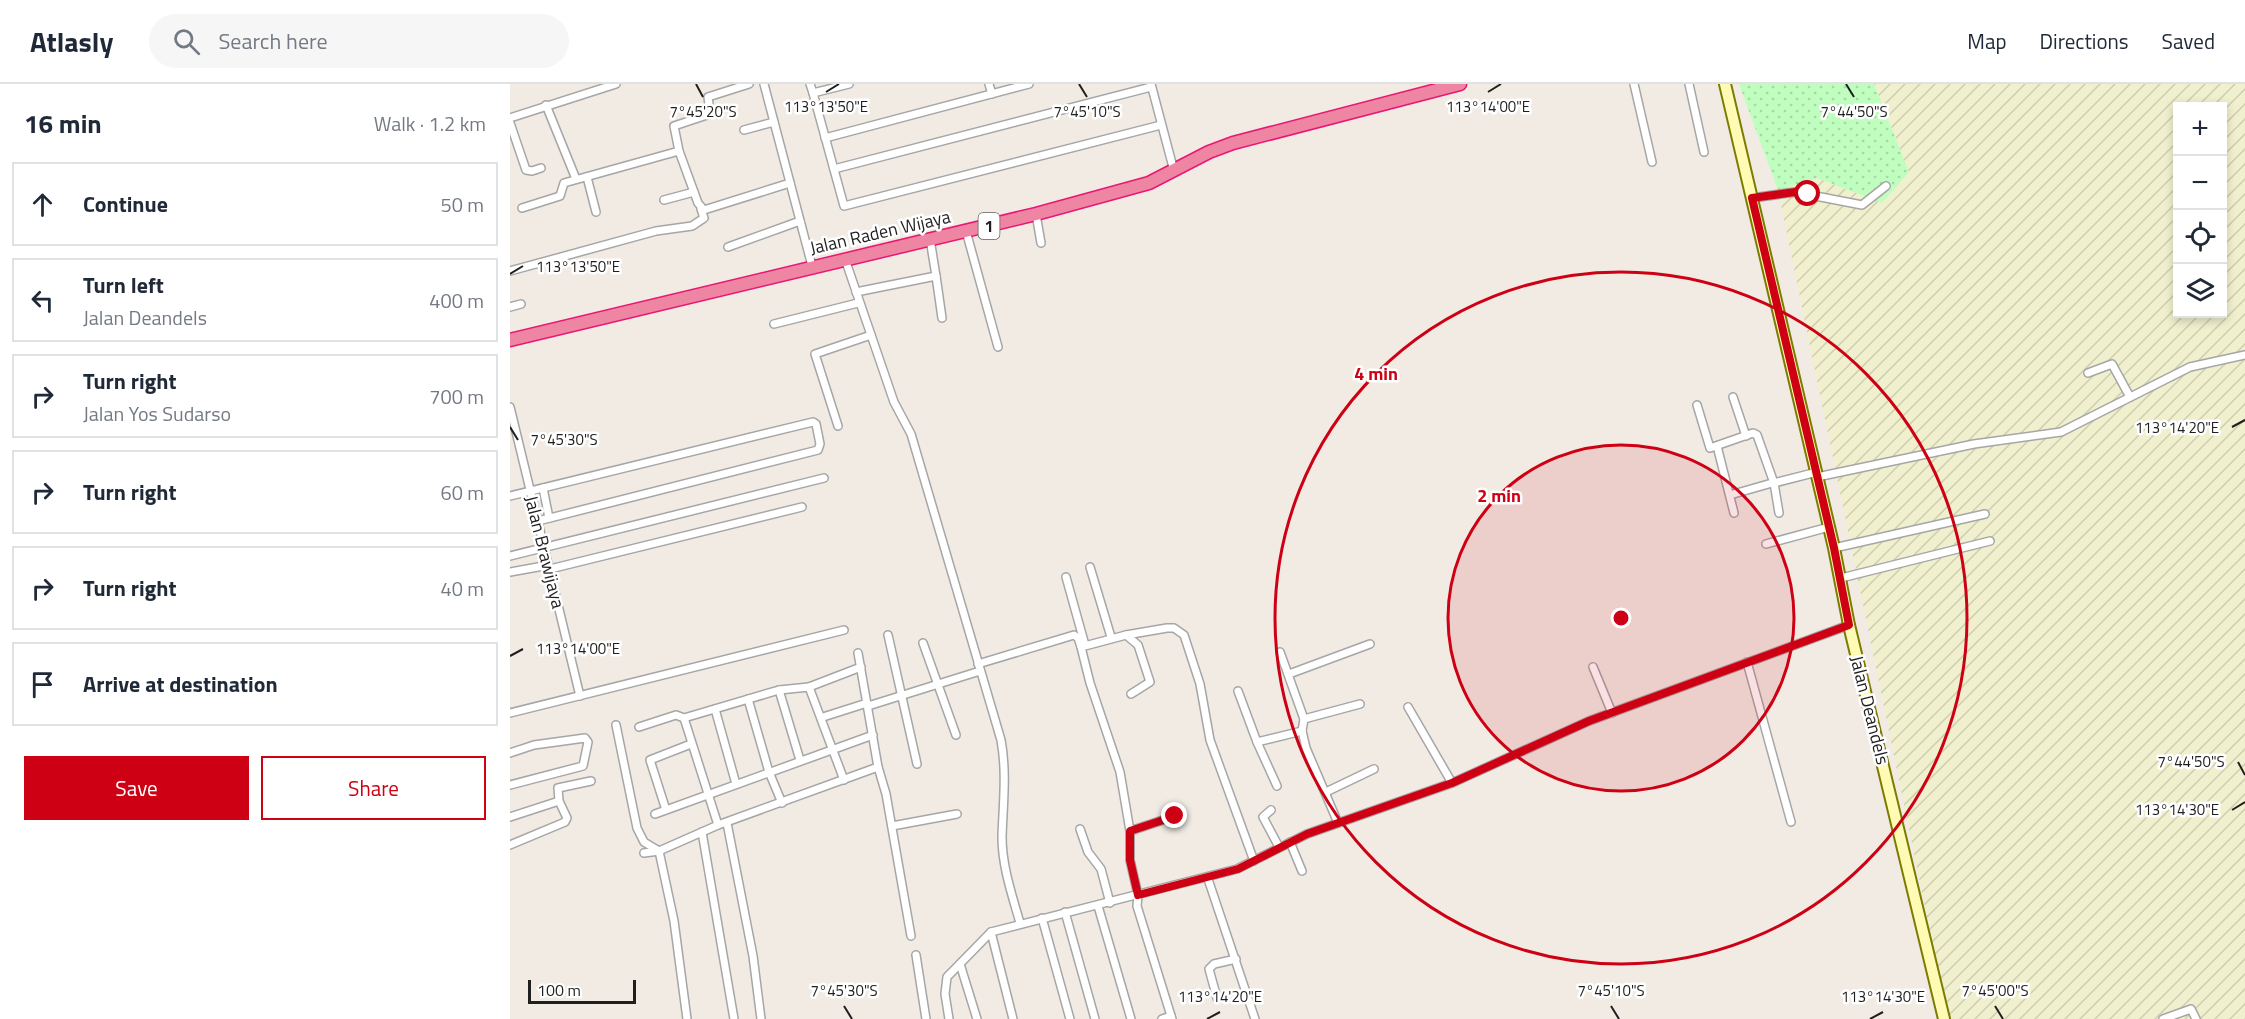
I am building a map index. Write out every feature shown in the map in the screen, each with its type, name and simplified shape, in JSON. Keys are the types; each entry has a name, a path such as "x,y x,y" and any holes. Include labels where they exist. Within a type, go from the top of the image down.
{"highway":[{"name":"Jalan Raden Wijaya","path":"510,340 1036,214 1149,183 1209,152 1233,143 1460,84"}],"street":[{"path":"510,118 616,84"},
{"path":"510,271 656,231 696,224 704,218 679,151 674,126 707,115 710,112 708,97 748,84"},
{"path":"810,84 844,206 1161,125"},
{"path":"813,93 849,84"},
{"path":"989,84 992,94"},
{"path":"825,138 1029,84"},
{"path":"1634,84 1652,162"},
{"path":"1689,84 1704,152"},
{"name":"Jalan Deandels","path":"1725,84 1841,578 1849,625 1944,1019"},
{"path":"767,85 774,123 812,266"},
{"path":"834,169 1151,86 1174,171"},
{"path":"546,105 576,179"},
{"path":"510,123 526,170 541,168"},
{"path":"744,130 774,123"},
{"path":"522,208 560,195 562,184 679,151"},
{"path":"587,177 596,212"},
{"path":"701,209 790,183"},
{"path":"1752,200 1795,192 1862,205 1886,186"},
{"path":"664,200 694,192"},
{"path":"1036,214 1041,243"},
{"path":"728,247 800,221"},
{"path":"966,231 998,348"},
{"path":"930,239 942,318"},
{"path":"845,259 858,303 893,400 911,435 1001,740 1005,763 1002,839 1005,866 1020,923"},
{"path":"855,292 936,276"},
{"path":"774,324 858,303"},
{"path":"510,307 522,304"},
{"path":"838,426 815,354 871,335"},
{"path":"1730,495 1773,483 1974,444 2061,432 2190,368 2245,355"},
{"path":"2088,373 2112,364 2130,397"},
{"path":"1733,397 1746,436"},
{"path":"1697,405 1709,446 1712,448 1753,433 1757,435 1773,483 1779,513"},
{"name":"Jalan Brawijaya","path":"510,407 580,696"},
{"path":"510,496 813,422 816,424 819,438 818,450 538,521"},
{"path":"1717,446 1734,513"},
{"path":"510,556 824,478"},
{"path":"543,488 549,518"},
{"path":"510,572 549,567 802,507"},
{"path":"1834,548 1985,514"},
{"path":"1766,544 1829,527"},
{"path":"1841,578 1990,541"},
{"path":"1090,567 1112,638"},
{"path":"1066,577 1090,683 1120,772 1130,831 1130,860 1138,895 1137,906 1170,1015 1162,1019"},
{"path":"949,1019 945,983 960,963 991,932 1065,912 1208,879 1338,823 1452,783 1612,713 1849,625"},
{"path":"1083,646 1126,634 1167,628 1174,628 1184,635 1200,684 1210,740 1254,861"},
{"path":"510,714 844,630"},
{"path":"1126,634 1138,645 1150,682 1131,694"},
{"path":"888,635 917,764"},
{"path":"823,717 939,685 979,667 1074,635 1083,646"},
{"path":"923,643 956,735"},
{"path":"1289,674 1370,644"},
{"path":"1280,652 1304,719 1302,731 1306,748 1338,823"},
{"path":"858,653 911,936"},
{"path":"1747,662 1791,822"},
{"path":"1593,667 1612,713"},
{"path":"639,727 676,715 684,718 779,690 810,687 861,668"},
{"path":"810,687 823,717 832,750 844,780"},
{"path":"779,690 800,760"},
{"path":"1238,691 1277,786"},
{"path":"748,699 769,772 782,803"},
{"path":"1304,719 1360,704"},
{"path":"1408,707 1452,783"},
{"path":"715,709 736,784"},
{"path":"684,718 718,825"},
{"path":"616,725 637,828 644,842 659,851 674,921 687,1019"},
{"path":"1257,742 1302,731"},
{"path":"655,814 873,735"},
{"path":"510,753 542,744 585,738 588,742 583,766 510,785"},
{"path":"666,810 650,759 692,744"},
{"path":"644,853 659,851 718,825 878,767"},
{"path":"1326,792 1374,770"},
{"path":"510,845 565,822 567,814 558,791 561,786 591,781"},
{"path":"510,817 560,801"},
{"path":"1271,810 1263,817 1279,847"},
{"path":"891,826 957,814"},
{"path":"1130,831 1175,816"},
{"path":"727,823 753,956 761,1019"},
{"path":"1080,829 1088,852 1101,869 1110,903"},
{"path":"702,832 734,1019"},
{"path":"1290,842 1302,871"},
{"path":"1208,879 1255,1019"},
{"path":"1098,906 1131,1019"},
{"path":"1065,912 1095,1019"},
{"path":"1042,918 1070,1019"},
{"path":"991,932 1013,1019"},
{"path":"916,955 926,1019"},
{"path":"1217,998 1209,969 1214,964 1236,959"},
{"path":"960,963 977,1019"},
{"path":"2163,1019 2191,1009 2196,1019"}],"green space":[{"path":"1739,84 1874,84 1909,172 1882,203 1817,178 1778,190"},
{"path":"1874,84 2245,84 2245,1019 1948,1019 1778,190 1817,178 1882,202 1909,172"}],"route":[{"path":"1175,816 1130,831 1131,869 1138,895 1208,879 1238,869 1307,834 1452,783 1589,721 1849,625 1841,578 1752,198 1763,199 1795,192 1808,194"}]}
